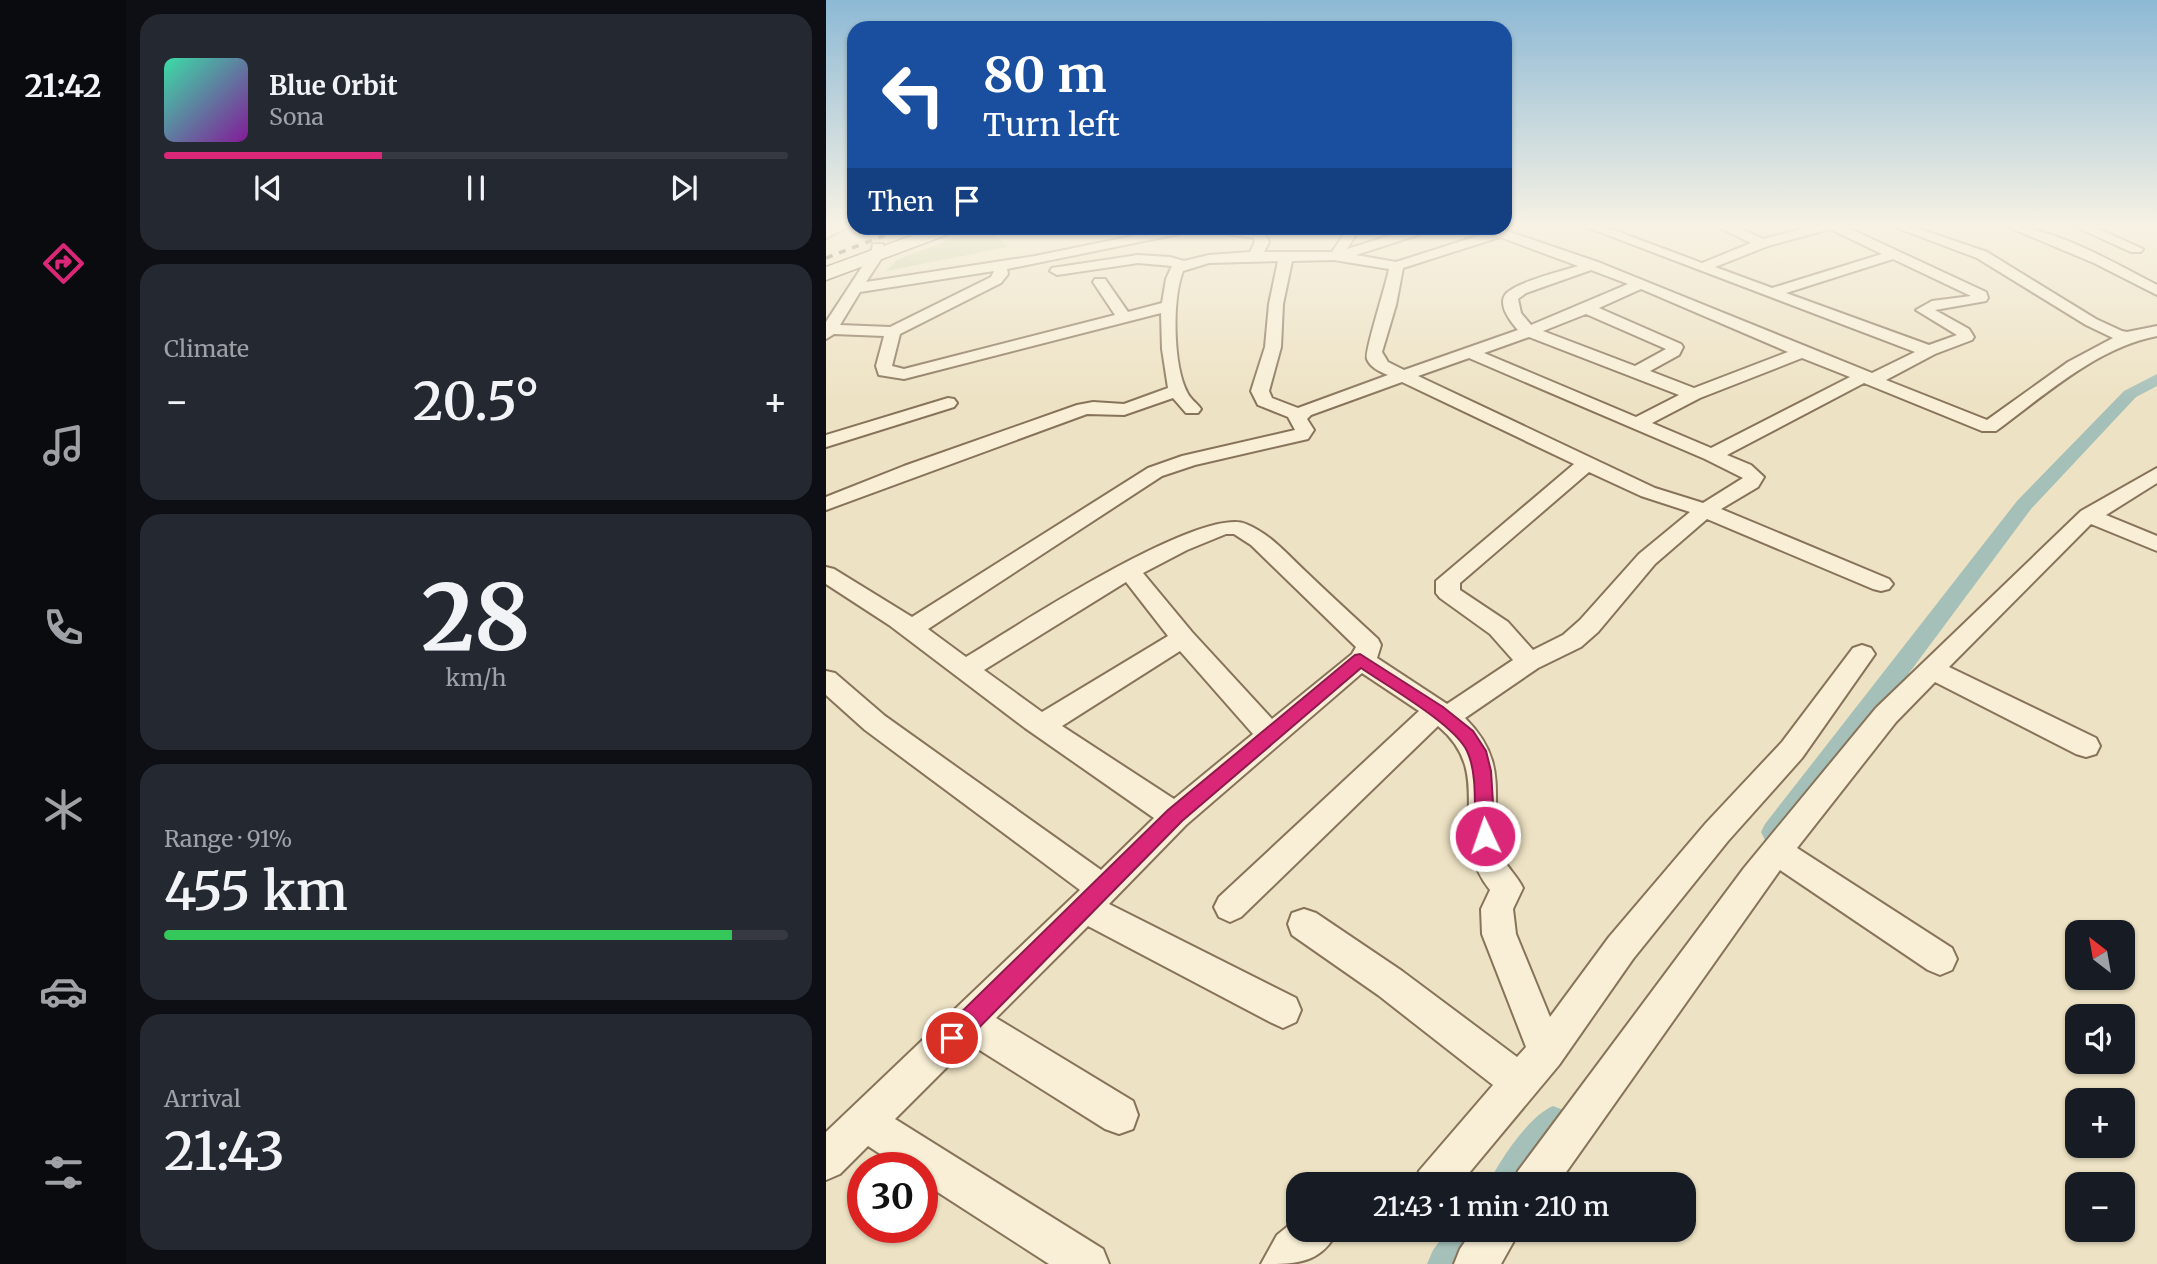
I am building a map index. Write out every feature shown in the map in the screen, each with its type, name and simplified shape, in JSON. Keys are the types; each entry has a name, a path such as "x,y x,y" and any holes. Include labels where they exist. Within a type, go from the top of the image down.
{"street":[{"path":"827,332 859,285"},
{"path":"857,288 881,285"},
{"path":"827,332 893,332 986,285"},
{"path":"1102,285 1124,318"},
{"path":"1172,285 1170,306 1172,360 1177,391 1192,409"},
{"path":"1280,285 1273,347 1260,391 1264,401 1299,415 1399,375 1531,332 1639,285"},
{"path":"1393,285 1374,352 1375,359 1382,366 1648,492 1705,510 1881,584"},
{"path":"1535,285 1511,297 1513,313 1521,325 1531,332 1695,394"},
{"path":"1643,285 1989,427 2074,366 2127,337 2157,331"},
{"path":"1750,285 1929,351"},
{"path":"1771,293 1796,285"},
{"path":"1713,455 1870,378 1929,351 1961,340 1966,334 1924,310 1938,304 1980,298 1981,295 1960,285"},
{"path":"2031,285 2091,322 2127,337"},
{"path":"893,332 884,366 886,371 904,374 1170,306"},
{"path":"1588,309 1675,347 1673,352 1636,372"},
{"path":"1638,423 1695,394 1802,352"},
{"path":"1230,906 1441,715 1529,662 1572,641 1589,626 1647,559 1705,510 1751,483 1754,477 1744,469 1713,455 1470,353"},
{"path":"826,504 911,470 1083,409 1099,406 1110,410 1124,409 1177,391"},
{"path":"826,441 948,403"},
{"path":"911,629 1155,472 1189,460 1301,435 1305,430 1298,422 1299,415"},
{"path":"1529,662 1499,628 1448,593 1448,581 1589,462"},
{"path":"1541,1172 1776,851 1886,715 2088,515 2108,506 2157,474"},
{"path":"2088,515 2157,544"},
{"path":"826,1160 1094,899 1175,816 1360,660 1367,653 1369,645 1259,540 1238,528 1223,528 1129,571 965,669"},
{"path":"1129,571 1183,638 1270,735"},
{"path":"826,574 911,629 1042,725 1175,816"},
{"path":"1042,725 1183,638"},
{"path":"1444,1172 1546,1052 1621,948 1717,832 1792,750 1862,654"},
{"path":"1360,660 1441,715 1466,735 1477,751 1482,771 1488,861 1507,888 1497,909 1499,934 1546,1052"},
{"path":"1931,669 2086,746"},
{"path":"826,680 875,723 1094,899 1283,1010"},
{"path":"1776,851 1940,959"},
{"path":"1304,924 1399,990 1520,1082"},
{"path":"968,1022 1119,1115"},
{"path":"865,1122 1088,1264"},
{"path":"1282,1264 1302,1242"},
{"path":"1475,1264 1491,1242"}],"waterway":[{"path":"1775,832 2024,505 2130,394 2157,379"},
{"path":"1517,1172 1553,1124"},
{"path":"1447,1264 1464,1242"}],"route":[{"path":"952,1038 1175,816 1360,660 1446,718 1466,735 1477,751 1482,771 1485,836"}]}
